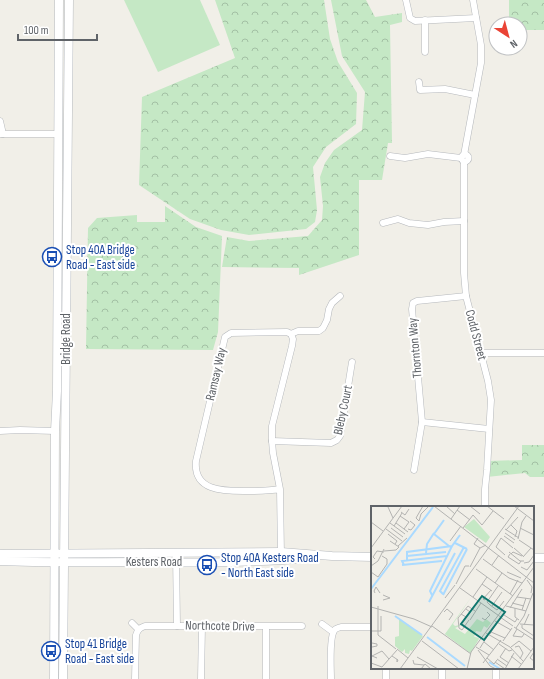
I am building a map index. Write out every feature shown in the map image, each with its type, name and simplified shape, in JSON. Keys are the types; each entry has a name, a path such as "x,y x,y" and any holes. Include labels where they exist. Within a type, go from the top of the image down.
{"main road":[{"name":"Bridge Road","path":"54,679 59,0"},
{"name":"Bridge Road","path":"62,679 69,0"},
{"path":"59,48 69,48"},
{"path":"58,134 68,134"},
{"path":"58,226 67,225"},
{"path":"55,431 65,431"},
{"name":"Kesters Road","path":"0,554 176,553 371,557"},
{"name":"Kesters Road","path":"0,561 177,563 281,556"},
{"path":"64,577 68,571 80,562"}],"street":[{"path":"406,0 410,18 415,21 476,18"},
{"name":"Codd Street","path":"473,0 481,45 481,62 463,158 464,273 466,296 488,381 490,400 485,506"},
{"path":"425,20 425,52"},
{"path":"419,82 420,90 445,89 475,95"},
{"path":"0,121 1,134 58,134"},
{"path":"390,156 405,158 428,154 463,158"},
{"path":"383,223 398,220 428,225 444,222 464,221"},
{"name":"Ramsay Way","path":"280,489 271,491 225,491 207,485 198,477 195,467 225,337 231,333 287,332 291,334 298,331 318,331 323,328 327,320 332,302 340,296"},
{"name":"Thornton Way","path":"414,470 422,422 412,309 413,303 417,301 466,296"},
{"path":"281,556 280,489 273,453 272,426 292,346 293,339 291,334"},
{"path":"481,353 544,353"},
{"name":"Bleby Court","path":"272,441 331,443 337,440 340,436 352,362"},
{"path":"422,422 489,429"},
{"path":"0,431 55,431"},
{"path":"176,553 177,626"},
{"path":"132,623 138,630 136,635 135,679"},
{"path":"322,624 333,632"},
{"name":"Northcote Drive","path":"138,630 145,626 302,626"},
{"path":"201,679 202,626"},
{"path":"266,627 266,679"},
{"path":"331,679 331,637 333,632 337,628 341,627 371,627"}],"green space":[{"path":"124,0 200,0 220,45 158,72"},
{"path":"215,0 324,0 330,39 338,62 357,93 356,124 326,147 313,167 317,210 315,222 306,229 249,235 221,230 190,219 139,185 142,97 235,58"},
{"path":"331,0 366,0 375,17 402,13 402,22 390,25 392,143 388,143 382,180 359,180 359,255 299,275 299,268 222,267 227,237 249,241 308,236 322,220 323,206 320,177 325,163 334,150 362,130 365,92 342,56"},
{"path":"509,0 544,0 544,30 528,30 528,16 509,16"},
{"path":"165,206 196,227 222,236 218,332 213,350 86,349 88,228 97,218 137,215 137,222 165,222"},
{"path":"522,445 544,445 544,477 530,477 525,473 487,477 488,461 522,460"}],"place":[{"name":"Stop 40A Bridge Road - East side","path":"52,257"},
{"name":"Stop 40A Kesters Road - North East side","path":"207,565"},
{"name":"Stop 41 Bridge Road - East side","path":"51,651"}]}
